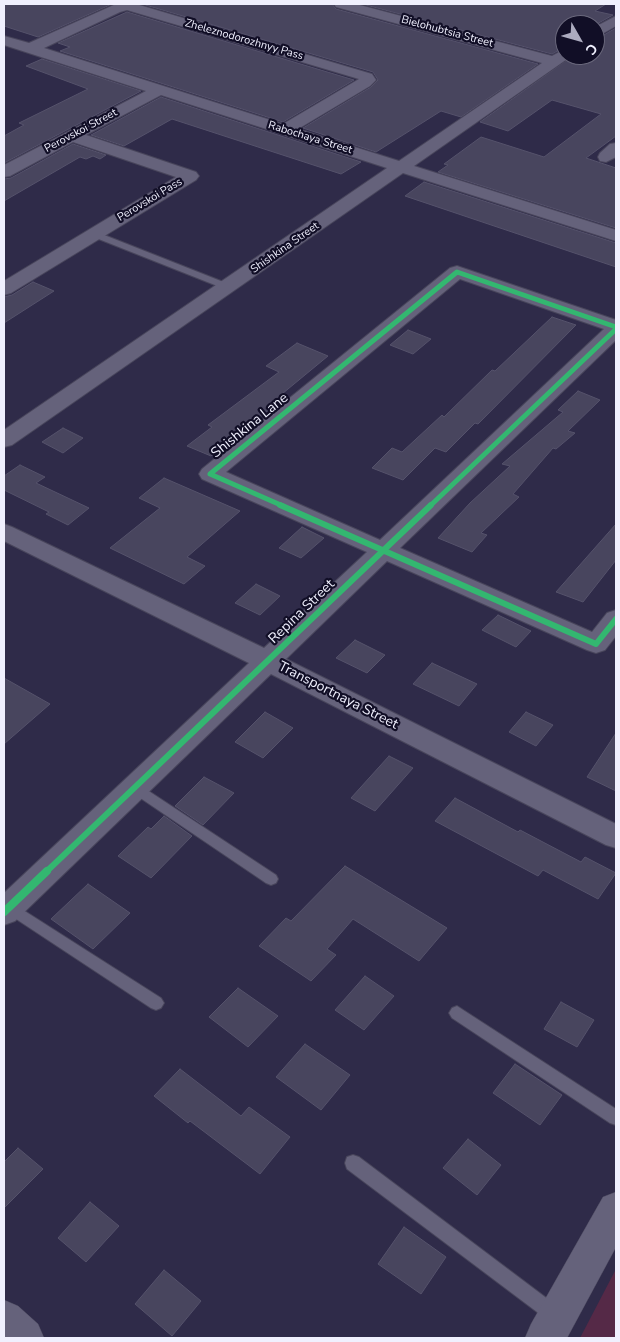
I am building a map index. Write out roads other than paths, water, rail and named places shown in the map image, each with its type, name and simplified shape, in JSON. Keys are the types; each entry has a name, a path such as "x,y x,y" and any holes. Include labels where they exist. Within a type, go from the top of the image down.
{"main road":[{"path":"551,1328 616,1210"},
{"path":"4,1320 24,1338"}],"street":[{"name":"Bielohubtsia Street","path":"341,4 555,56"},
{"name":"Zheleznodorozhnyy Pass","path":"13,46 116,8 128,6 367,77 368,80 364,83 285,130"},
{"path":"605,27 616,20"},
{"name":"Rabochaya Street","path":"13,46 402,166 616,236"},
{"name":"Shishkina Street","path":"4,440 555,60"},
{"name":"Perovskoi Street","path":"4,172 159,90"},
{"name":"Perovskoi Pass","path":"4,289 190,176 72,136"},
{"path":"616,148 606,157 616,160"},
{"name":"Shishkina Lane","path":"616,328 457,272 210,474 596,644 616,619"},
{"name":"Repina Street","path":"6,909 616,328"},
{"name":"Transportnaya Street","path":"4,532 268,661 616,837"}],"lane":[{"path":"94,234 228,287"},
{"path":"135,787 271,879"},
{"path":"6,909 156,1003"},
{"path":"457,1013 616,1118"},
{"path":"353,1163 551,1328"}]}
